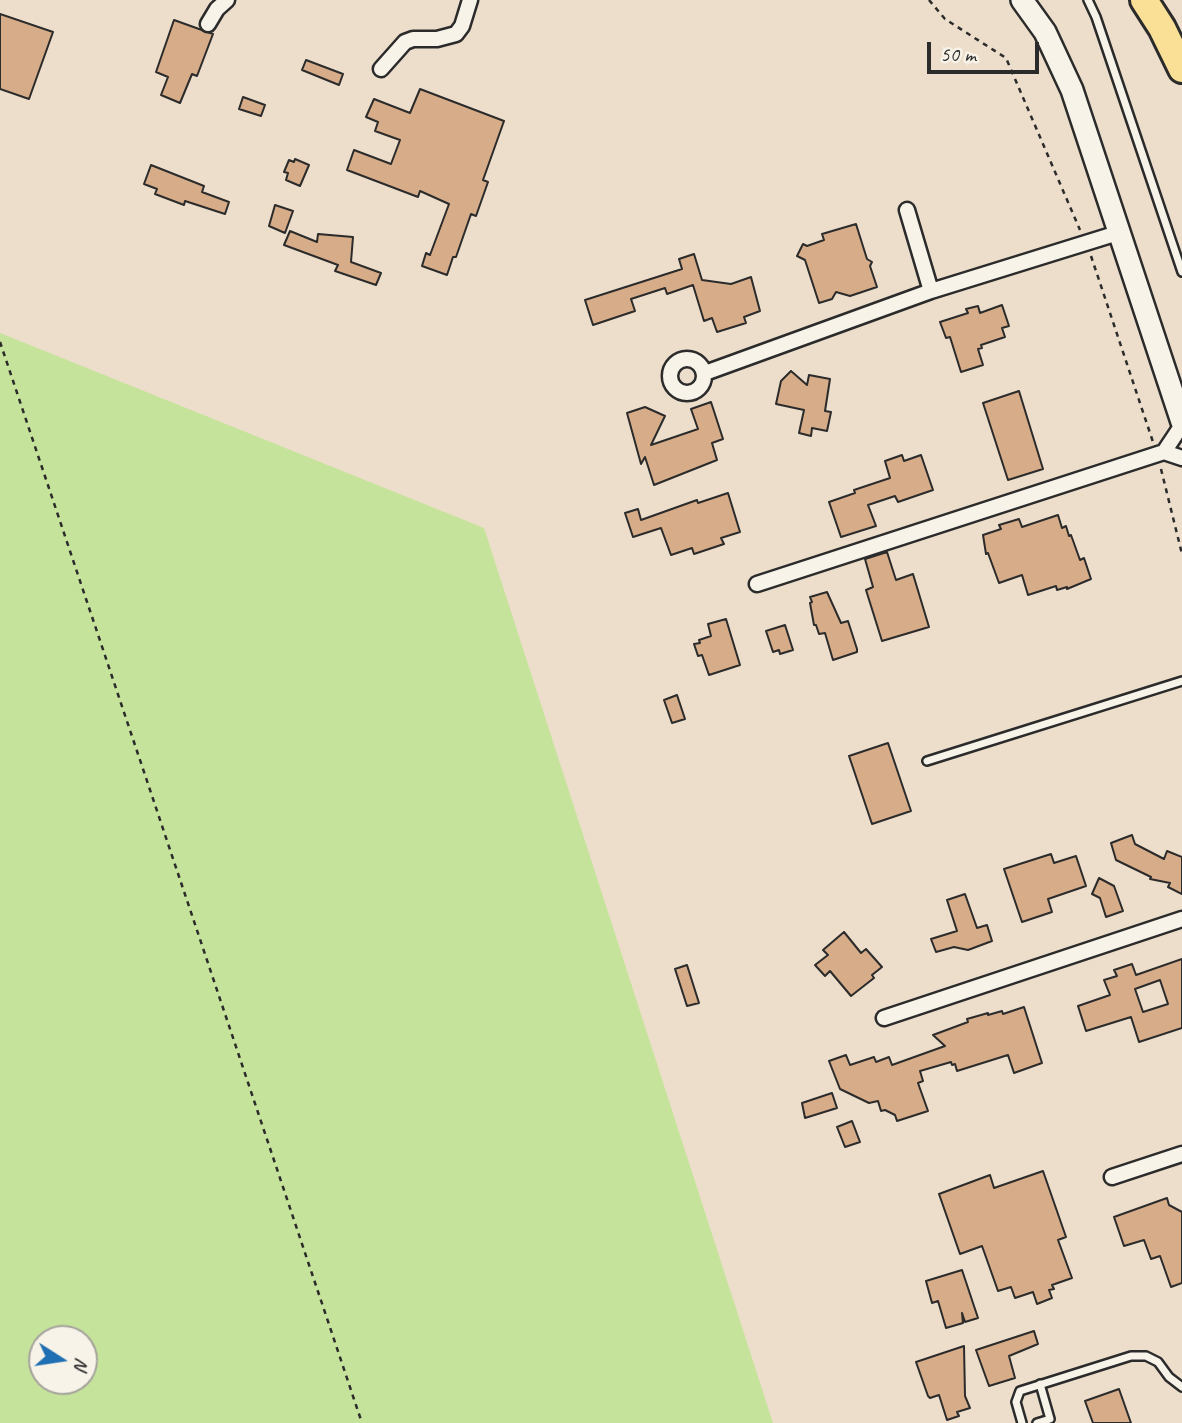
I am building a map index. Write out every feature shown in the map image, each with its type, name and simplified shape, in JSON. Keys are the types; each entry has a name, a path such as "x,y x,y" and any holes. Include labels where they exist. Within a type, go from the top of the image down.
{"highway":[{"path":"1144,0 1162,28 1182,69"}],"main road":[{"path":"1022,0 1045,32 1072,90 1182,423"}],"street":[{"path":"208,24 217,9 227,0"},
{"path":"381,69 405,42 456,34 462,26 470,0"},
{"path":"907,210 931,291"},
{"path":"705,373 931,291 1121,232"},
{"path":"1164,453 1182,423"},
{"path":"757,584 1164,453 1182,457"},
{"path":"884,1018 1182,919"},
{"path":"1112,1177 1182,1154"}],"lane":[{"path":"1088,0 1182,272"},
{"path":"927,761 1182,681"},
{"path":"1022,1423 1016,1402 1020,1391 1131,1356 1146,1356 1158,1362 1169,1377 1182,1387"},
{"path":"1037,1423 1050,1419 1040,1384"}],"path":[{"path":"0,342 362,1423"}],"green space":[{"path":"0,333 484,528 773,1423 0,1423"}],"building":[{"path":"0,14 53,32 29,99 0,89"},
{"path":"174,20 213,34 197,76 192,74 180,103 161,95 168,77 156,72"},
{"path":"306,60 343,74 339,85 302,70"},
{"path":"420,89 504,121 483,180 488,182 476,216 471,214 447,275 422,266 426,253 430,255 449,204 420,191 418,197 347,170 354,150 391,164 400,140 375,131 378,122 366,117 374,99 410,113"},
{"path":"243,97 265,105 261,116 239,109"},
{"path":"295,159 309,165 300,186 286,180 288,173 284,172 289,160 294,162"},
{"path":"151,165 204,186 202,192 229,202 225,214 185,201 184,205 155,194 157,189 144,184"},
{"path":"275,205 293,211 285,233 269,226"},
{"path":"856,224 867,259 872,262 870,266 877,287 850,296 836,292 832,299 819,303 805,260 797,256 803,244 807,246 824,240 822,234"},
{"path":"290,231 317,242 318,234 353,237 351,262 381,273 376,285 335,271 338,265 284,245"},
{"path":"694,254 702,280 731,284 751,277 760,311 744,317 746,323 717,332 712,318 704,321 693,285 667,294 665,288 631,299 635,311 593,325 585,300 682,269 679,259"},
{"path":"1002,305 1009,326 1002,328 1005,337 981,345 982,348 978,349 983,365 961,372 950,337 946,338 940,322 968,313 966,309 978,306 980,313"},
{"path":"791,371 807,385 809,375 830,379 825,411 831,412 827,431 812,428 811,436 799,433 804,410 776,404 781,381"},
{"path":"1019,391 1043,469 1008,480 983,403"},
{"path":"711,402 723,439 712,443 717,460 654,485 645,457 641,464 627,413 645,407 665,416 651,445 698,429 691,409"},
{"path":"902,455 904,461 921,455 933,490 898,502 895,496 868,505 876,526 841,537 829,502 890,478 885,461"},
{"path":"728,493 740,532 721,538 724,544 694,554 692,548 671,555 661,528 633,537 625,513 638,509 641,520 697,500 698,503"},
{"path":"1058,515 1062,528 1066,526 1069,536 1071,535 1080,560 1084,558 1091,579 1067,589 1057,590 1056,586 1028,595 1022,575 999,583 988,553 986,554 983,535 1001,529 999,525 1019,519 1022,527"},
{"path":"887,552 896,580 913,574 929,627 882,641 866,590 873,587 865,559"},
{"path":"827,592 841,623 848,621 857,649 857,652 833,660 825,633 819,634 814,625 810,603 810,597"},
{"path":"726,619 740,665 709,675 702,655 698,656 694,644 711,636 708,624"},
{"path":"785,625 793,650 780,654 779,650 773,652 766,631"},
{"path":"677,695 685,719 672,723 664,700"},
{"path":"888,743 911,811 872,824 849,756"},
{"path":"1132,835 1135,844 1164,859 1167,851 1182,857 1182,894 1168,887 1170,883 1150,879 1151,877 1116,860 1111,843"},
{"path":"1051,854 1054,863 1076,856 1086,886 1048,899 1052,912 1022,922 1004,869"},
{"path":"1099,878 1114,886 1123,911 1106,917 1100,898 1092,894"},
{"path":"965,894 977,928 987,925 992,941 968,950 954,947 936,952 931,939 957,931 947,900"},
{"path":"844,932 861,953 866,949 882,967 872,975 874,978 851,996 830,971 825,976 815,965 828,955 823,950"},
{"path":"1182,959 1182,1028 1139,1042 1131,1017 1086,1031 1078,1006 1110,995 1104,980 1117,976 1114,970 1132,964 1136,975","holes":["1160,980 1168,1004 1143,1012 1135,989"]},
{"path":"687,965 699,1003 687,1006 675,969"},
{"path":"1024,1007 1042,1063 1014,1073 1008,1055 957,1071 955,1064 952,1065 951,1062 920,1071 923,1081 918,1083 928,1111 897,1121 895,1115 881,1111 878,1101 869,1103 840,1089 829,1061 846,1055 850,1065 874,1057 876,1062 889,1057 892,1065 945,1046 933,1035 968,1022 967,1019 1002,1011 1003,1014"},
{"path":"832,1093 837,1108 805,1118 802,1103"},
{"path":"852,1121 860,1142 845,1147 837,1127"},
{"path":"1043,1171 1066,1237 1058,1240 1072,1278 1052,1285 1054,1289 1049,1290 1052,1298 1037,1304 1033,1292 1015,1298 1011,1287 998,1291 982,1246 960,1254 939,1194 990,1175 994,1188"},
{"path":"1167,1198 1169,1205 1182,1212 1182,1283 1171,1287 1160,1256 1151,1259 1144,1240 1124,1246 1114,1217"},
{"path":"962,1270 978,1318 965,1322 962,1313 963,1323 946,1328 938,1301 932,1303 926,1281"},
{"path":"1034,1331 1038,1344 1009,1356 1015,1378 989,1386 976,1350"},
{"path":"964,1346 965,1396 970,1408 957,1412 959,1416 947,1420 939,1395 930,1398 928,1396 916,1362"},
{"path":"1119,1389 1131,1423 1093,1423 1085,1401"}]}
